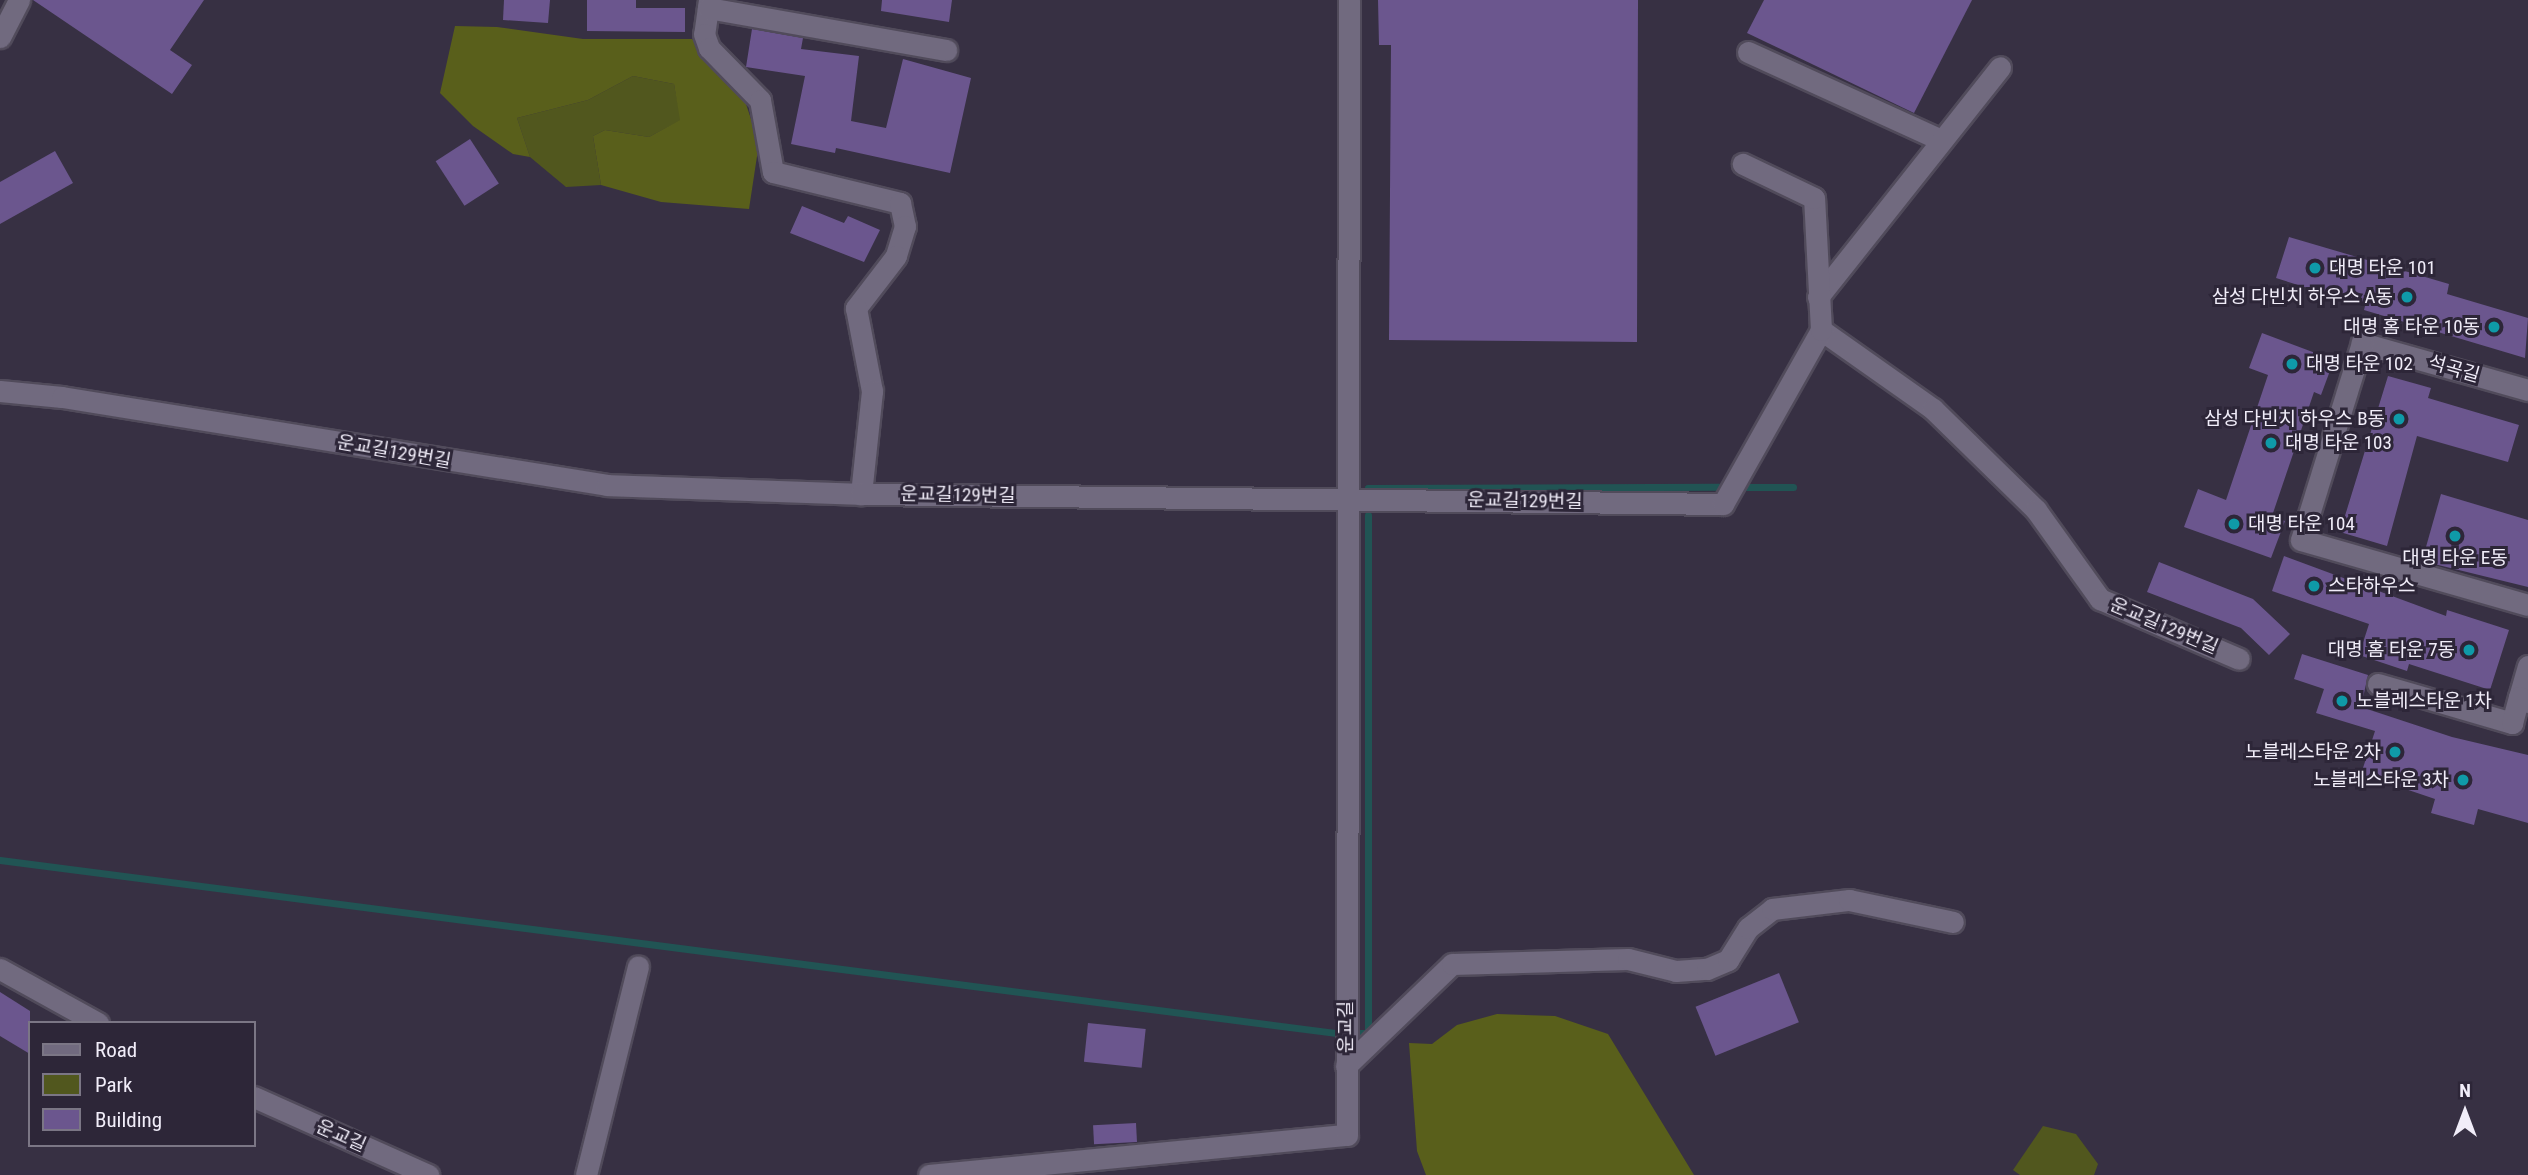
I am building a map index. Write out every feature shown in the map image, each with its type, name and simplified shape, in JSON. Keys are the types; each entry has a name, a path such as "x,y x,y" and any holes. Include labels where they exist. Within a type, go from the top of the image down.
{"street":[{"path":"0,37 19,0"},
{"name":"운교길","path":"929,1175 1347,1135 1349,0"},
{"path":"861,494 872,391 856,308 896,256 905,226 900,202 792,180 773,172 767,159 760,100 709,48 704,34 708,4 946,50"},
{"path":"1748,52 1939,139"},
{"path":"1818,297 1939,139 2000,66"},
{"path":"1743,164 1814,198 1821,330"},
{"name":"운교길129번길","path":"0,391 607,485 861,494 1723,504 1821,330 1943,418 2036,510 2100,598 2239,659"},
{"name":"석곡길","path":"2528,390 2362,342 2301,540 2528,605"},
{"path":"2378,684 2512,723 2524,699 2528,666"},
{"path":"1346,1066 1452,964 1628,959 1676,971 1707,969 1728,960 1748,928 1772,909 1849,901 1953,922"},
{"path":"586,1175 638,966"},
{"path":"0,969 94,1021"},
{"name":"운교길","path":"256,1098 428,1175"}],"green space":[{"path":"455,26 497,27 583,39 692,39 744,98 759,143 749,209 661,202 601,185 593,136 605,130 649,137 680,120 674,84 633,76 588,100 517,118 530,157 513,154 473,126 440,93"},
{"path":"633,76 674,84 681,120 649,137 605,130 593,136 601,185 566,187 530,157 517,118 588,100"},
{"path":"1497,1014 1555,1016 1608,1034 1694,1175 1426,1175 1417,1151 1409,1043 1432,1044 1457,1025"},
{"path":"2043,1126 2076,1134 2098,1164 2094,1175 2020,1175 2013,1170"}],"building":[{"path":"33,0 204,0 170,50 192,65 172,94"},
{"path":"504,0 550,0 548,23 503,20"},
{"path":"587,0 636,0 636,8 685,8 685,32 587,31"},
{"path":"882,0 952,0 949,22 881,11"},
{"path":"1378,0 1638,0 1637,342 1389,340 1391,45 1379,45"},
{"path":"1764,0 1972,0 1914,113 1747,33"},
{"path":"752,29 803,38 801,49 859,56 851,121 886,128 903,59 971,78 950,173 836,148 835,153 791,144 805,76 746,67"},
{"path":"470,139 499,183 464,206 436,161"},
{"path":"55,151 73,183 0,224 0,182"},
{"path":"802,206 844,223 848,216 880,230 864,262 790,233"},
{"path":"2289,237 2449,284 2447,294 2528,318 2525,358 2364,310 2365,306 2276,278"},
{"path":"2262,333 2334,360 2321,395 2314,392 2272,516 2285,521 2271,558 2184,527 2198,489 2226,500 2268,375 2249,368"},
{"path":"2388,376 2431,388 2428,398 2519,425 2508,462 2417,436 2387,546 2340,532"},
{"path":"2441,494 2528,520 2528,587 2422,561"},
{"path":"2284,556 2446,616 2447,610 2509,630 2490,690 2409,664 2407,671 2359,655 2369,624 2272,591"},
{"path":"2159,562 2253,599 2290,634 2269,655 2241,628 2147,592"},
{"path":"2302,654 2368,675 2361,707 2452,737 2528,755 2528,823 2478,809 2474,825 2431,813 2435,799 2361,774 2375,731 2316,713 2324,689 2294,679"},
{"path":"1779,973 1799,1022 1715,1056 1696,1007"},
{"path":"0,992 30,1011 28,1053 0,1036"},
{"path":"1088,1023 1146,1029 1142,1068 1084,1062"},
{"path":"1136,1123 1137,1142 1094,1144 1093,1125"}],"waterway":[{"path":"1368,493 1368,488 1719,487"},
{"path":"1747,487 1793,487"},
{"path":"1359,1033 1368,1033 1368,515"},
{"path":"0,860 1335,1033"}],"place":[{"name":"대명 타운 101","path":"2315,268"},
{"name":"삼성 다빈치 하우스 A동","path":"2407,297"},
{"name":"대명 홈 타운 10동","path":"2494,327"},
{"name":"대명 타운 102","path":"2292,364"},
{"name":"삼성 다빈치 하우스 B동","path":"2399,419"},
{"name":"대명 타운 103","path":"2271,443"},
{"name":"대명 타운 104","path":"2234,524"},
{"name":"대명 타운 E동","path":"2455,536"},
{"name":"스타하우스","path":"2314,586"},
{"name":"대명 홈 타운 7동","path":"2469,650"},
{"name":"노블레스타운 1차","path":"2342,701"},
{"name":"노블레스타운 2차","path":"2395,752"},
{"name":"노블레스타운 3차","path":"2463,780"}]}
